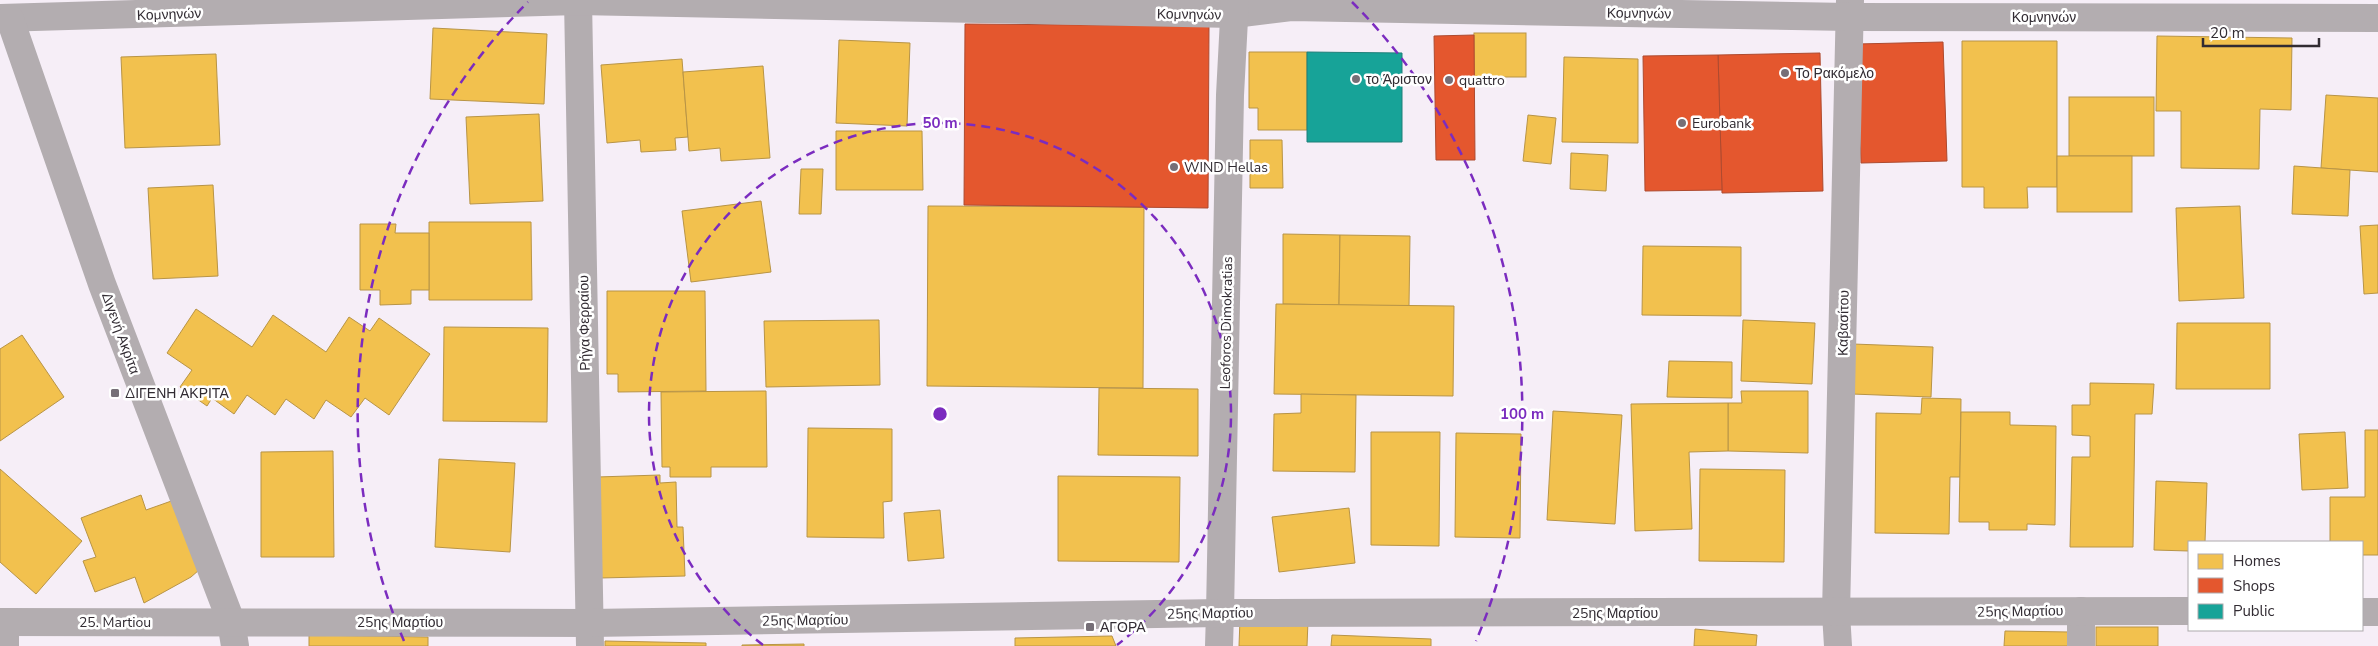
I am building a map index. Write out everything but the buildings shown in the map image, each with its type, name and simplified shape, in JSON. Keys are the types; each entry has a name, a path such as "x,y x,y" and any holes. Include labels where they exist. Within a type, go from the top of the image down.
{"street":[{"name":"Κομνηνών","path":"5,18 578,0 1291,8 1850,8 2378,18"},
{"name":"Ρήγα Φερραίου","path":"578,0 590,635"},
{"name":"Leoforos Dimokratias","path":"1219,646 1234,7"},
{"name":"Καβασίτου","path":"1838,646 1836,613 1850,8"},
{"name":"Διγενή Ακρίτα","path":"5,18 233,634"},
{"path":"2081,646 2082,611"},
{"name":"25ης Μαρτίου","path":"233,634 590,635 1220,613 2188,611"},
{"path":"2363,612 2378,612"},
{"name":"25. Martiou","path":"4,630 233,634"}],"place":[{"name":"Το Ρακόμελο","path":"1785,73"},
{"name":"το Άριστον","path":"1356,79"},
{"name":"quattro","path":"1449,80"},
{"name":"Eurobank","path":"1682,123"},
{"name":"WIND Hellas","path":"1174,167"},
{"name":"ΔΙΓΕΝΗ ΑΚΡΙΤΑ","path":"115,393"},
{"name":"ΑΓΟΡΑ","path":"1090,627"}]}
